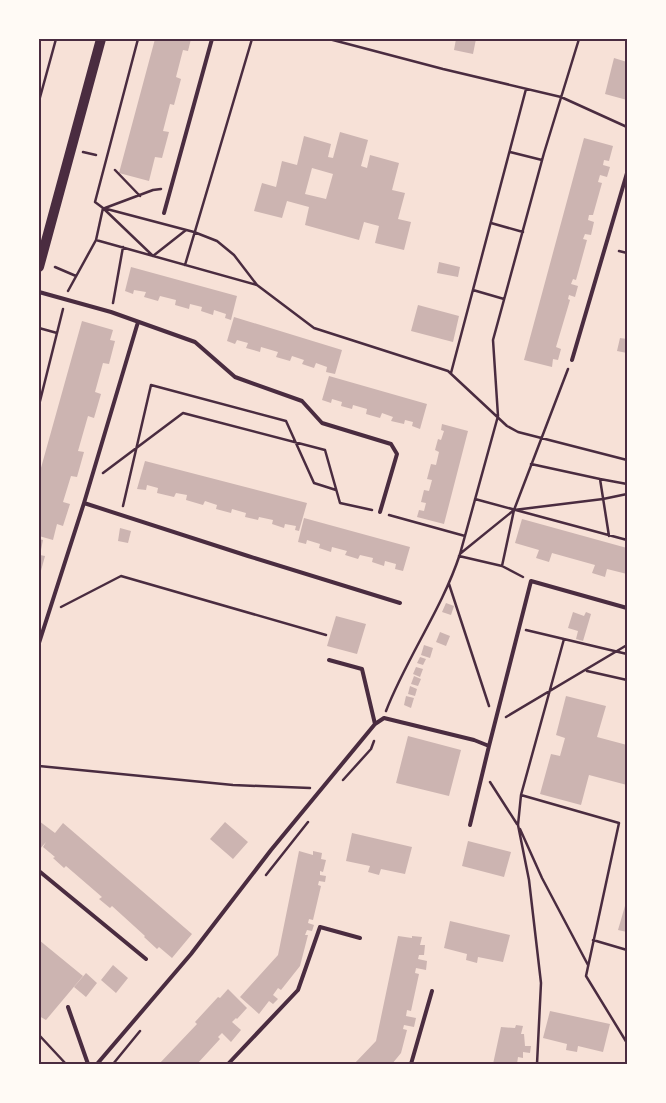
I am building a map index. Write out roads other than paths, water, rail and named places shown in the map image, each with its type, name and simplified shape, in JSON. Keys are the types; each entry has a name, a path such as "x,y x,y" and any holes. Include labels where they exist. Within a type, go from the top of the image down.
{"main road":[{"path":"39,267 101,39"}],"lane":[{"path":"164,214 212,39"},
{"path":"572,360 627,173"},
{"path":"39,292 111,312 195,342 235,377 302,401 322,423 391,444 397,454 380,512"},
{"path":"39,643 84,503 138,322"},
{"path":"84,503 400,603"},
{"path":"470,825 531,581 627,608"},
{"path":"329,660 362,669 375,724"},
{"path":"98,1064 185,961 271,850 375,724 384,718 474,740 489,746"},
{"path":"39,872 146,959"},
{"path":"228,1064 298,990 320,927 360,938"},
{"path":"411,1064 432,991"},
{"path":"68,1007 88,1064"}]}
